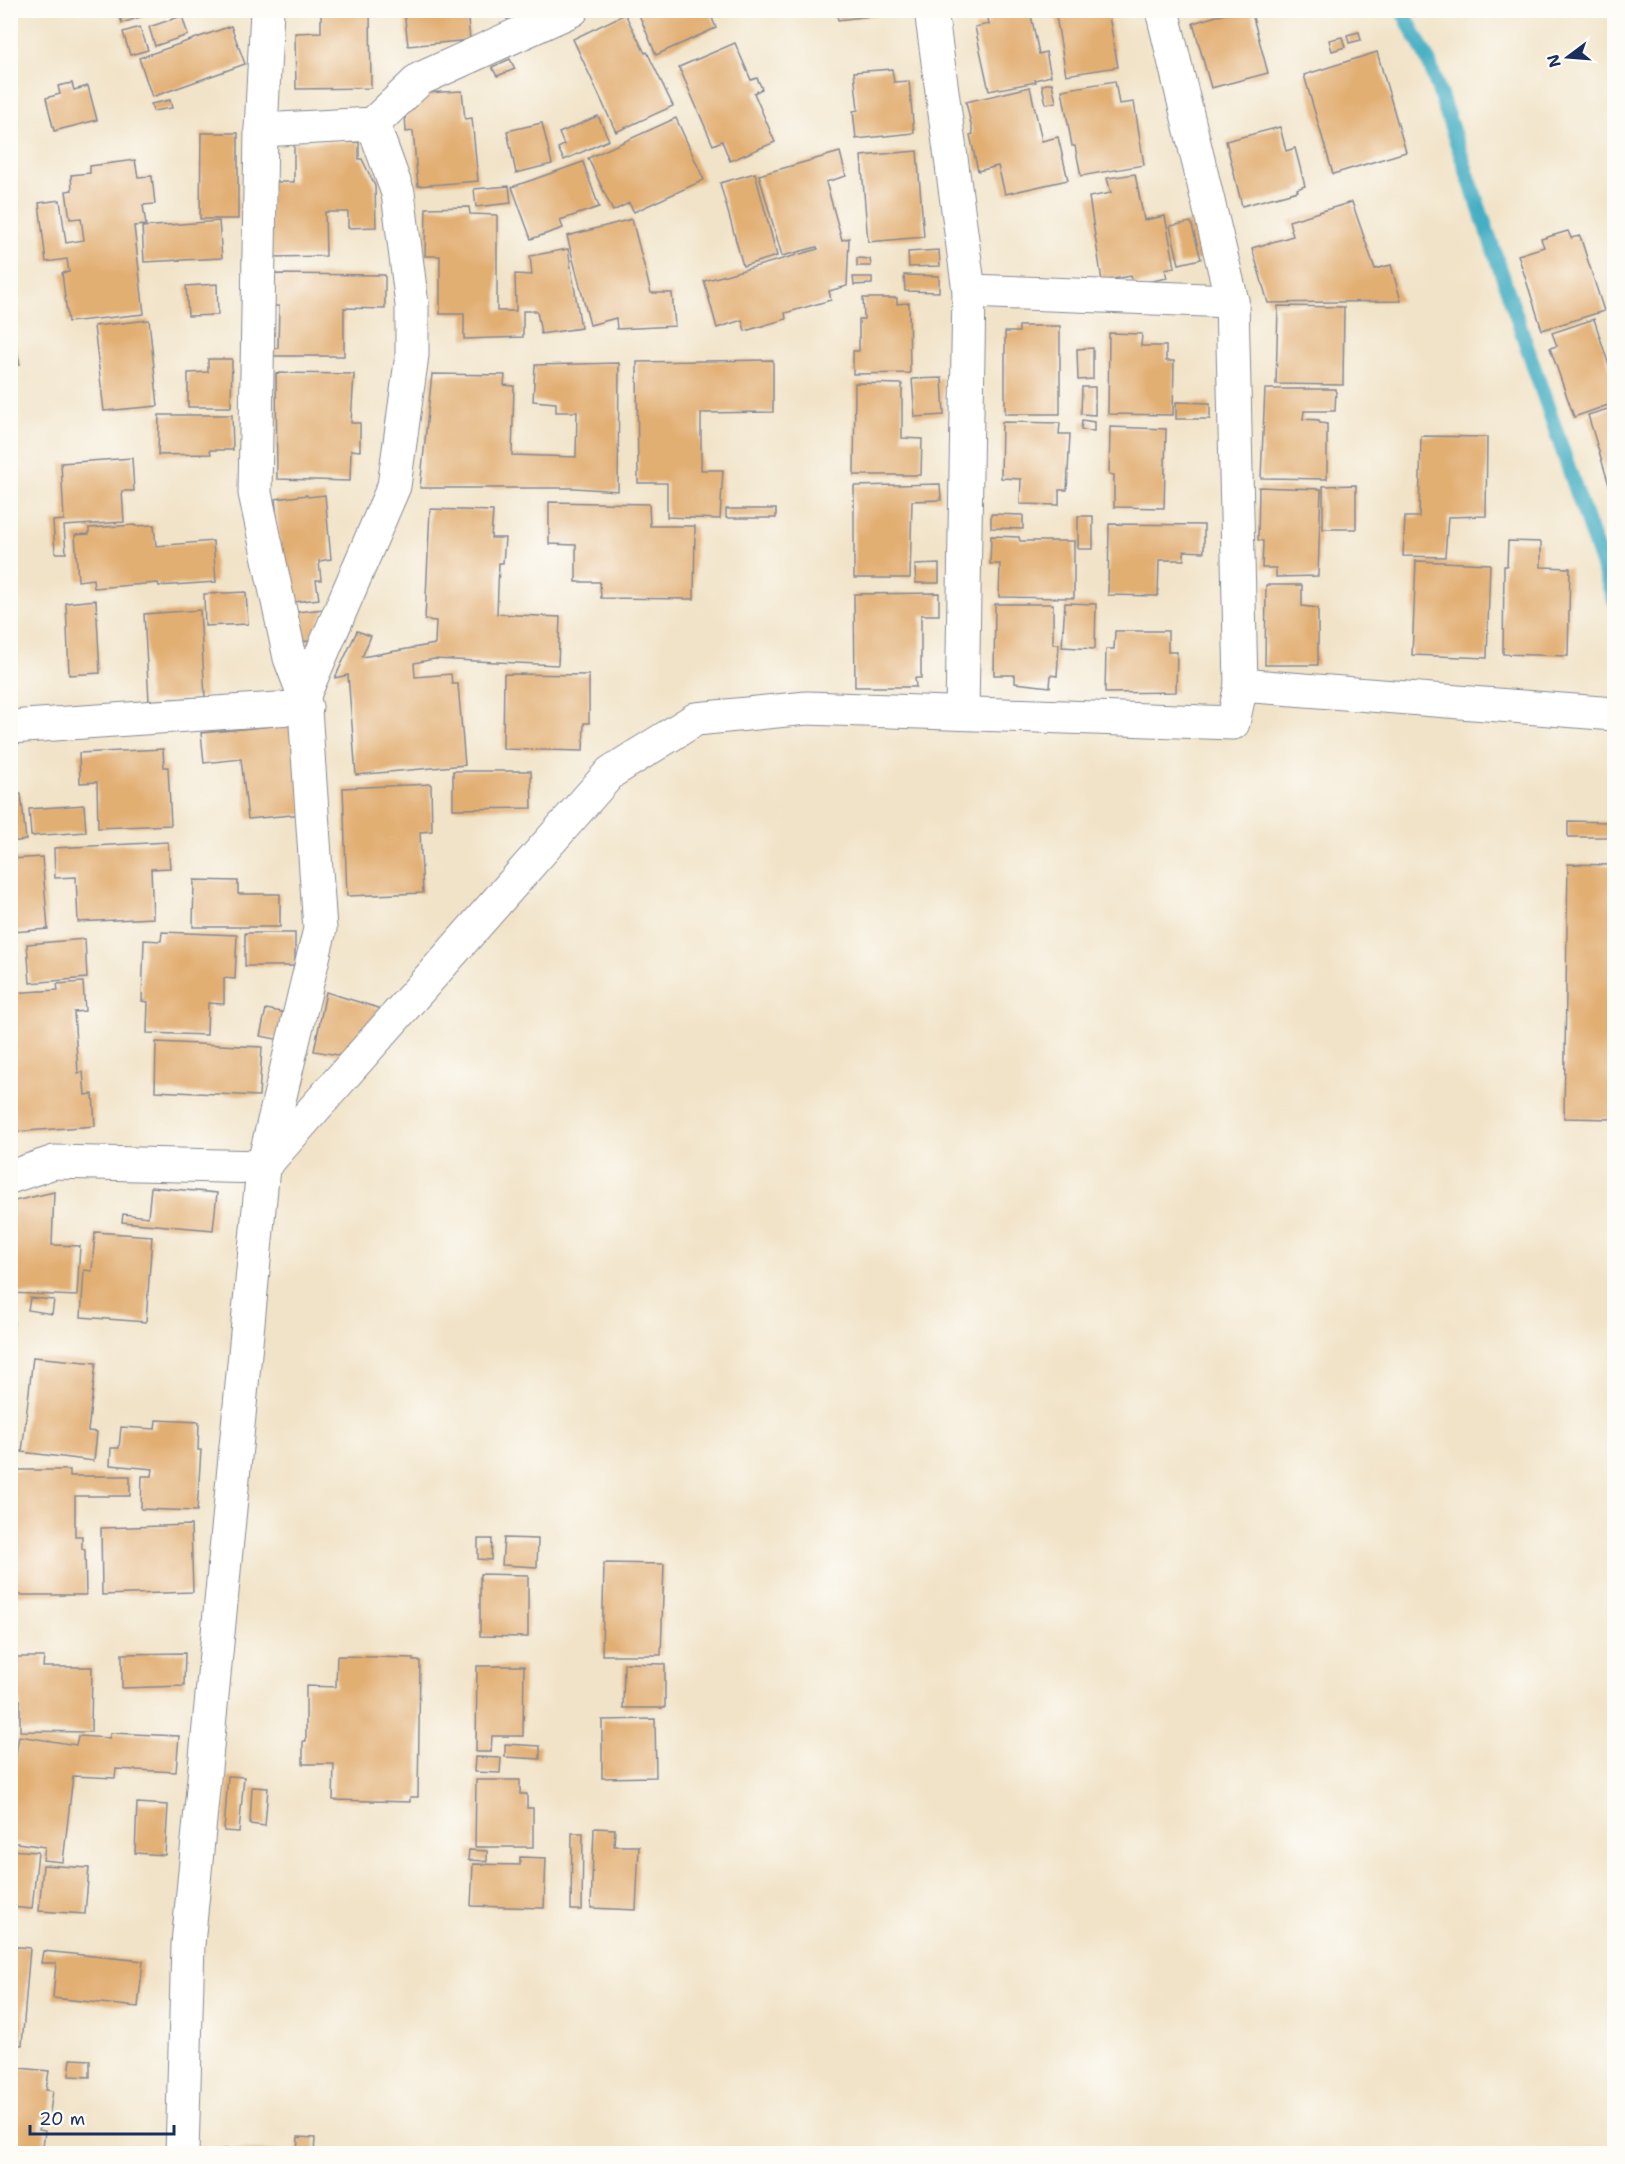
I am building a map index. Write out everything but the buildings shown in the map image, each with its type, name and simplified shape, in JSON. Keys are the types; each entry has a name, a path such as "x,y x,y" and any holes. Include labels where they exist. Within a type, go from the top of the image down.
{"street":[{"path":"182,2154 188,1944 263,1167 320,929 305,701 290,658 255,493 261,130 267,10"},
{"path":"261,130 373,124 420,79 572,10"},
{"path":"931,10 969,291 962,713"},
{"path":"10,1177 54,1162 263,1167 611,772 696,719 807,708 1233,723 1241,685 1232,302 1162,10"},
{"path":"305,701 394,486 412,354 412,305 398,194 373,124"},
{"path":"969,291 1232,302"},
{"path":"1241,685 1614,714"},
{"path":"10,727 305,701"}],"waterway":[{"path":"1402,10 1429,62 1614,600"}]}
